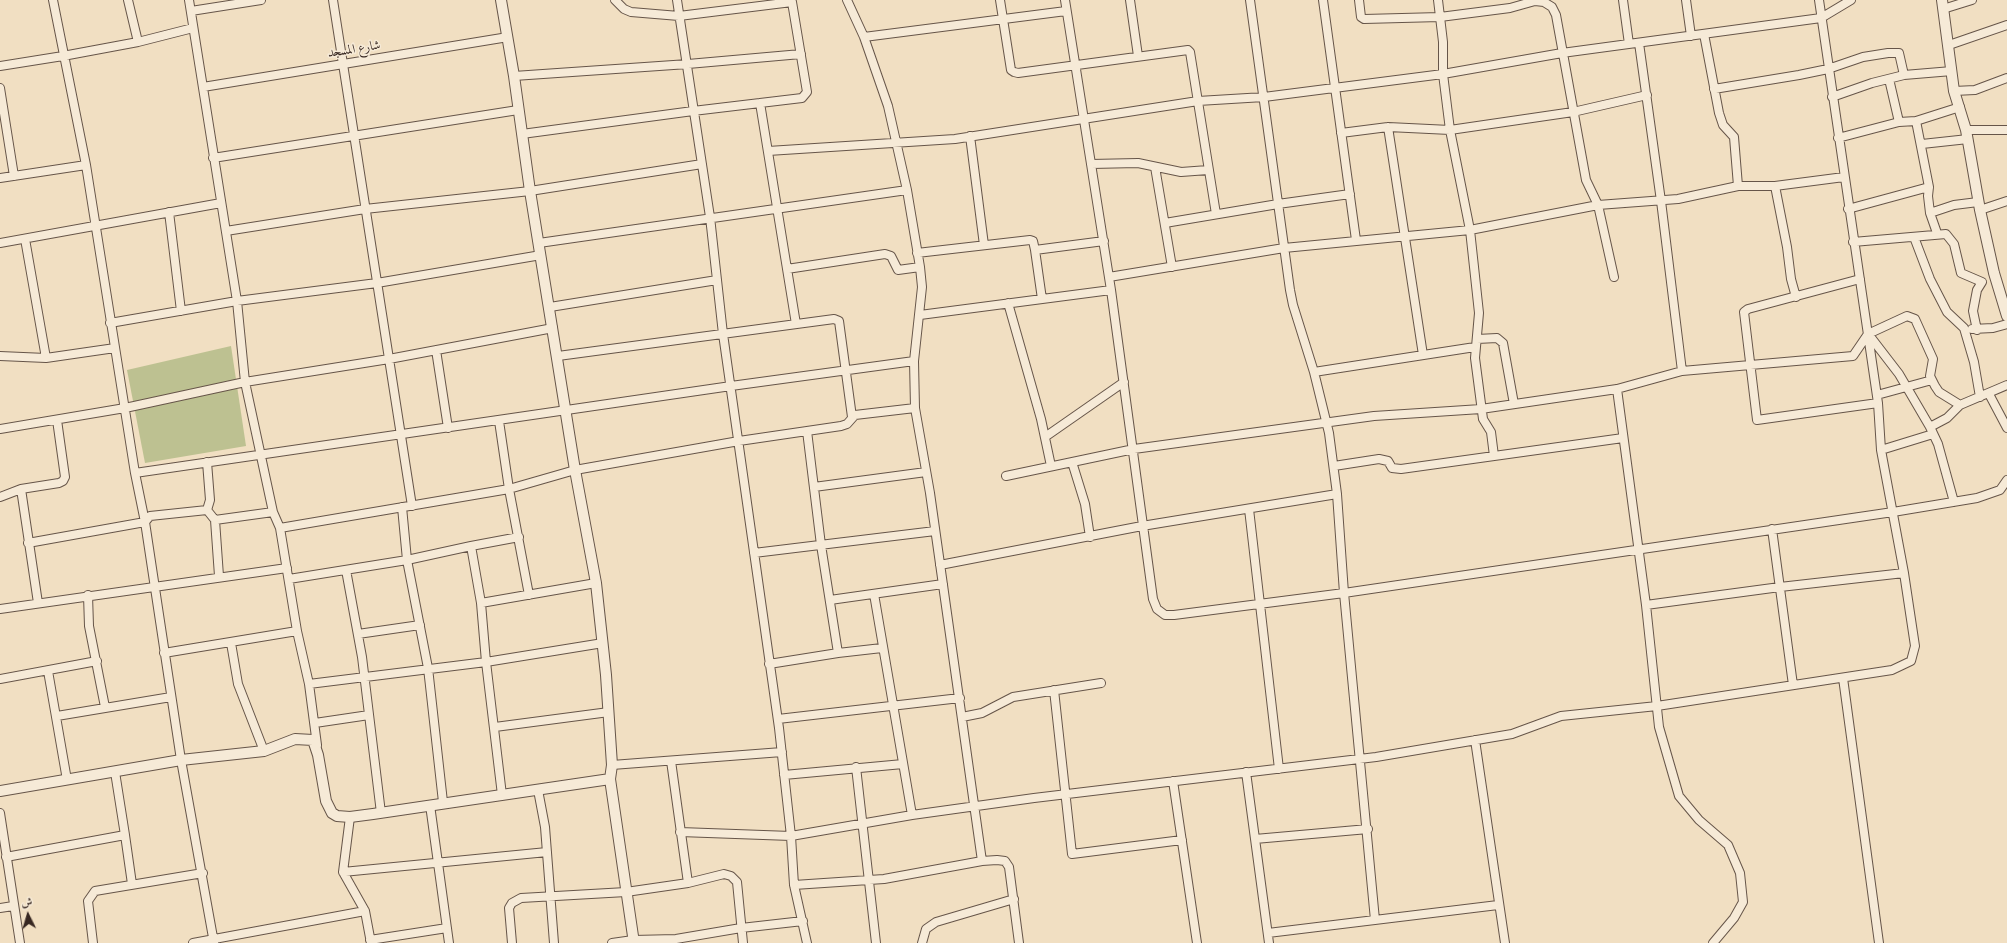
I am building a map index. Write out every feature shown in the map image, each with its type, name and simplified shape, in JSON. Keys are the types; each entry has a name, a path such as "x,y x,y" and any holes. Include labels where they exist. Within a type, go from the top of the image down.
{"street":[{"path":"53,0 86,165 110,323 156,587 164,653 181,760 203,873 214,941"},
{"path":"128,0 138,42"},
{"path":"189,0 237,301 245,382 273,512 280,528 297,631 309,684 318,755 328,807 337,816 350,817 443,802 610,779"},
{"path":"191,11 261,0"},
{"path":"333,0 353,136 412,506"},
{"path":"501,0 575,470 596,583 609,712 612,765 610,779 633,942"},
{"path":"522,134 805,97 807,92 792,2 748,4 679,16 631,12 624,9 614,0"},
{"path":"677,0 688,64 693,111 710,217 723,334 778,719 794,886 803,921 806,943"},
{"path":"847,0 864,36 888,106 908,190 922,287 914,361 915,408 960,698 982,861"},
{"path":"1000,0 1011,70 1014,72 1188,50 1190,52 1216,214"},
{"path":"1065,0 1074,65 1104,241 1134,449 1142,526 1154,599 1157,609 1166,615 1344,593 1893,512 1977,498 2000,490 2007,480"},
{"path":"1130,0 1138,56"},
{"path":"1250,0 1292,305 1314,372 1328,423 1334,466 1344,593 1368,829 1375,920"},
{"path":"1323,0 1356,240"},
{"path":"1359,0 1363,18 1440,17 1509,4 1539,1 1552,7 1556,15 1586,180 1598,205 1614,277"},
{"path":"1438,0 1443,42 1443,74 1450,130 1470,230 1480,313 1477,339 1474,348 1481,409 1483,419 1491,432 1494,456"},
{"path":"1623,0 1629,44"},
{"path":"1686,0 1691,36"},
{"path":"680,832 790,836 912,815 975,806 1360,759 1512,734 1561,716 1657,706 1843,678 1892,670 1911,661 1915,646 1904,573 1881,450 1877,399 1860,279 1848,209 1819,0"},
{"path":"768,151 970,136 1198,101 1264,97 1443,74 1629,44 1821,18 1851,0"},
{"path":"1972,0 1943,5 1954,91 1960,107 1967,135 1979,206 1995,278 2006,311"},
{"path":"864,36 1066,11"},
{"path":"1949,45 2007,25"},
{"path":"0,66 138,42 193,28"},
{"path":"1704,34 1721,121 1734,137 1738,186"},
{"name":"شارع المسجد","path":"203,87 508,37"},
{"path":"1639,43 1661,201 1682,371"},
{"path":"1714,89 1828,69 1863,57 1899,53 1904,75"},
{"path":"514,76 688,64 801,54"},
{"path":"1832,97 1872,83 1904,75 1952,71"},
{"path":"1954,91 1975,90 1991,82 2007,78"},
{"path":"1889,79 1899,122"},
{"path":"0,88 3,131 14,176"},
{"path":"1341,133 1388,127 1450,130 1573,112 1647,95"},
{"path":"760,103 796,324"},
{"path":"1838,138 1899,122 1916,120 1960,107"},
{"path":"213,158 518,110"},
{"path":"1916,120 1922,144 1929,187 1928,196 1930,213 1937,233"},
{"path":"1388,127 1423,355"},
{"path":"1922,144 1967,135 2007,130"},
{"path":"970,136 984,245"},
{"path":"1091,164 1130,163 1181,172 1208,170"},
{"path":"226,232 365,209 530,191 702,164"},
{"path":"0,178 86,165"},
{"path":"1155,167 1172,267"},
{"path":"1109,277 1284,248 1470,230 1598,205 1661,201 1738,186 1775,186 1844,177"},
{"path":"1775,186 1787,246 1790,279 1796,298"},
{"path":"1848,209 1929,187"},
{"path":"539,243 710,217 908,190"},
{"path":"1165,223 1278,204 1350,194"},
{"path":"1930,213 1954,205 1979,206 2007,201"},
{"path":"0,243 221,203"},
{"path":"170,212 181,311"},
{"path":"1853,242 1914,237 1937,233 1946,234 1950,236 1956,251 1956,258 1961,273 1982,282 1995,278"},
{"path":"1914,237 1930,279 1947,312 1964,328 1974,362 1980,397"},
{"path":"24,239 46,358"},
{"path":"917,253 1030,240 1032,241 1035,250 1042,299"},
{"path":"1035,250 1104,241"},
{"path":"787,269 886,254 891,256 896,269 898,270 920,268"},
{"path":"110,323 237,301 377,283 541,255"},
{"path":"1860,279 1796,298 1748,309 1744,312 1749,364 1757,420 1877,399 1907,387 1932,380"},
{"path":"550,307 717,280"},
{"path":"1977,330 1973,311 1978,290 1982,282"},
{"path":"920,315 1111,290"},
{"path":"1008,303 1045,437 1051,466"},
{"path":"1006,476 1134,449 1374,416 1481,409 1617,389 1682,371 1854,356 1868,334 1907,316 1913,317 1933,358 1930,376 1939,392 1960,405"},
{"path":"558,356 834,319 839,321 852,417"},
{"path":"1964,328 1977,330 2007,324"},
{"path":"0,429 125,408 245,382 389,359 553,328"},
{"path":"1868,334 1907,387 1932,431 1938,444 1954,502"},
{"path":"1477,339 1497,338 1503,343 1514,404"},
{"path":"0,356 46,358 115,348"},
{"path":"1314,372 1474,348"},
{"path":"436,350 448,428"},
{"path":"135,472 260,453 499,421 566,409 914,361"},
{"path":"1045,437 1124,382"},
{"path":"1881,450 1932,431 1960,405 1989,394 2007,385"},
{"path":"1617,389 1646,605 1659,727 1679,796 1700,820 1728,845 1740,873 1743,902 1734,918 1713,943"},
{"path":"1989,394 2007,427"},
{"path":"280,528 509,489 575,470 739,441 845,425 855,415 915,408"},
{"path":"0,496 20,490 63,481 65,477 57,420"},
{"path":"499,421 509,489 529,595"},
{"path":"807,431 838,653"},
{"path":"1334,466 1379,458 1388,461 1392,468 1401,470 1623,438"},
{"path":"207,462 210,500 207,510"},
{"path":"1072,462 1085,504 1090,537"},
{"path":"814,487 926,472"},
{"path":"20,490 38,603"},
{"path":"940,565 1142,526 1337,494"},
{"path":"402,507 407,560 428,668 443,802"},
{"path":"1249,508 1279,768"},
{"path":"28,543 145,522 150,516 207,510"},
{"path":"207,510 215,520 219,576"},
{"path":"215,520 273,512"},
{"path":"1772,529 1793,685"},
{"path":"754,553 935,531"},
{"path":"289,579 407,560 519,537"},
{"path":"471,546 481,603 486,662 502,795"},
{"path":"0,609 88,595 156,587 219,576 286,568"},
{"path":"346,570 358,634 381,813"},
{"path":"1646,605 1780,587 1904,573"},
{"path":"481,603 596,583"},
{"path":"830,600 942,584"},
{"path":"874,594 882,648 912,815"},
{"path":"88,595 89,626 97,660 105,708"},
{"path":"358,634 420,625"},
{"path":"164,653 297,631"},
{"path":"231,642 238,684 264,750"},
{"path":"309,684 486,662 603,643"},
{"path":"769,664 838,653 882,648"},
{"path":"0,679 48,671 97,660"},
{"path":"48,671 67,780"},
{"path":"1843,678 1879,943"},
{"path":"962,717 982,713 1012,697 1101,683"},
{"path":"1054,690 1067,794 1072,854 1182,840"},
{"path":"57,716 171,697"},
{"path":"778,719 960,698"},
{"path":"495,727 609,712"},
{"path":"315,723 369,716"},
{"path":"0,791 181,760 264,750 295,739 313,740 318,755"},
{"path":"1475,740 1498,905 1505,943"},
{"path":"612,765 782,752"},
{"path":"671,761 688,883"},
{"path":"784,775 856,767 903,764"},
{"path":"856,767 876,943"},
{"path":"115,772 132,884"},
{"path":"1246,772 1269,943"},
{"path":"1174,781 1197,943"},
{"path":"538,790 546,827 554,943"},
{"path":"430,804 450,943"},
{"path":"0,813 13,906 20,943"},
{"path":"350,817 343,872 365,911 370,942 447,928"},
{"path":"1255,839 1368,829"},
{"path":"6,857 125,835"},
{"path":"343,872 547,852"},
{"path":"794,886 884,879 982,861 997,860 1005,862 1009,867 1019,943"},
{"path":"94,943 89,897 95,891 203,873"},
{"path":"512,943 508,913 512,903 521,898 626,892 688,883 724,874 731,876 737,882 743,943"},
{"path":"922,943 926,929 936,922 1014,898"},
{"path":"1268,933 1498,905"},
{"path":"0,908 13,906"},
{"path":"194,943 214,941 365,911"},
{"path":"612,943 676,941 741,928 803,921"}],"green space":[{"path":"231,346 246,446 145,463 127,370"}]}
